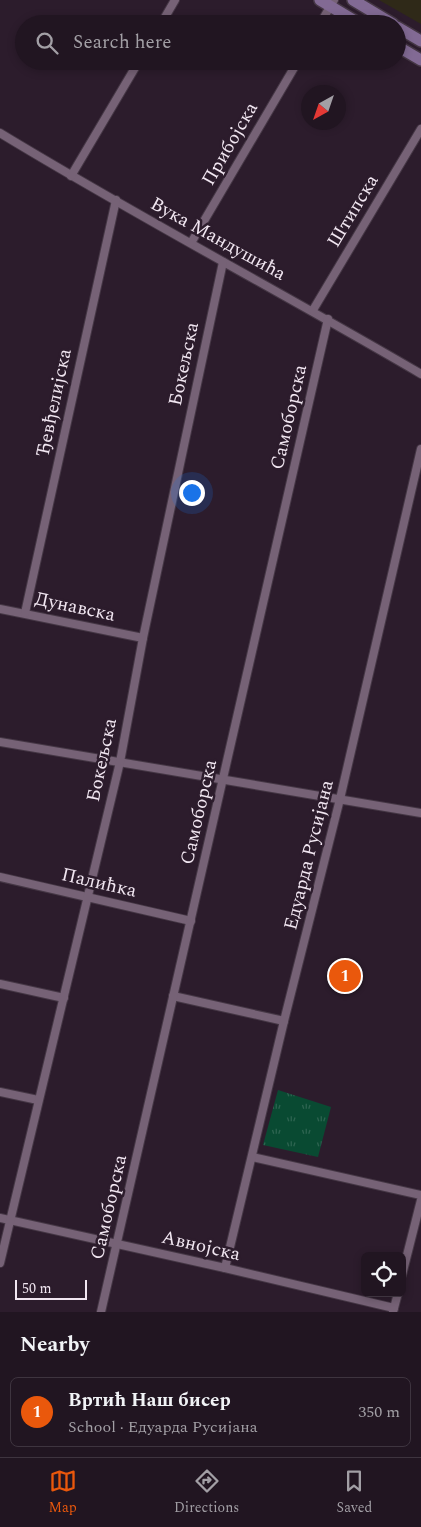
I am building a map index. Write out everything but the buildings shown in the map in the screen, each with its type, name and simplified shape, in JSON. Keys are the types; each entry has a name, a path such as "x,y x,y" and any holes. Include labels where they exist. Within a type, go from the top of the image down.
{"main road":[{"path":"354,0 378,15"},
{"path":"328,2 347,15"},
{"path":"406,32 421,41"},
{"path":"406,51 421,60"}],"street":[{"path":"166,15 175,0"},
{"path":"323,15 328,2"},
{"path":"71,176 134,70"},
{"name":"Прибојска","path":"191,243 293,70"},
{"name":"Штипска","path":"313,310 421,129"},
{"name":"Вука Мандушића","path":"0,133 71,176 223,262 313,310 421,374"},
{"name":"Ђевђелијска","path":"25,613 116,200"},
{"name":"Бокељска","path":"0,1263 120,762 143,638 223,262"},
{"name":"Самоборска","path":"101,1312 328,319"},
{"name":"Едуарда Русијана","path":"225,1268 340,799 421,449"},
{"name":"Дунавска","path":"0,609 143,638"},
{"path":"0,742 421,813"},
{"name":"Палићка","path":"0,877 191,921"},
{"path":"0,984 64,998"},
{"path":"173,996 284,1022"},
{"path":"0,1092 38,1100"},
{"path":"252,1158 421,1194"},
{"path":"406,1259 421,1200"},
{"name":"Авнојска","path":"0,1218 225,1268 394,1310"},
{"path":"394,1310 397,1297"}],"shaded area":[{"path":"379,0 421,0 421,24"}],"green space":[{"path":"278,1090 331,1107 318,1157 263,1145"}],"place":[{"name":"Вртић Наш бисер","path":"345,976"}]}
